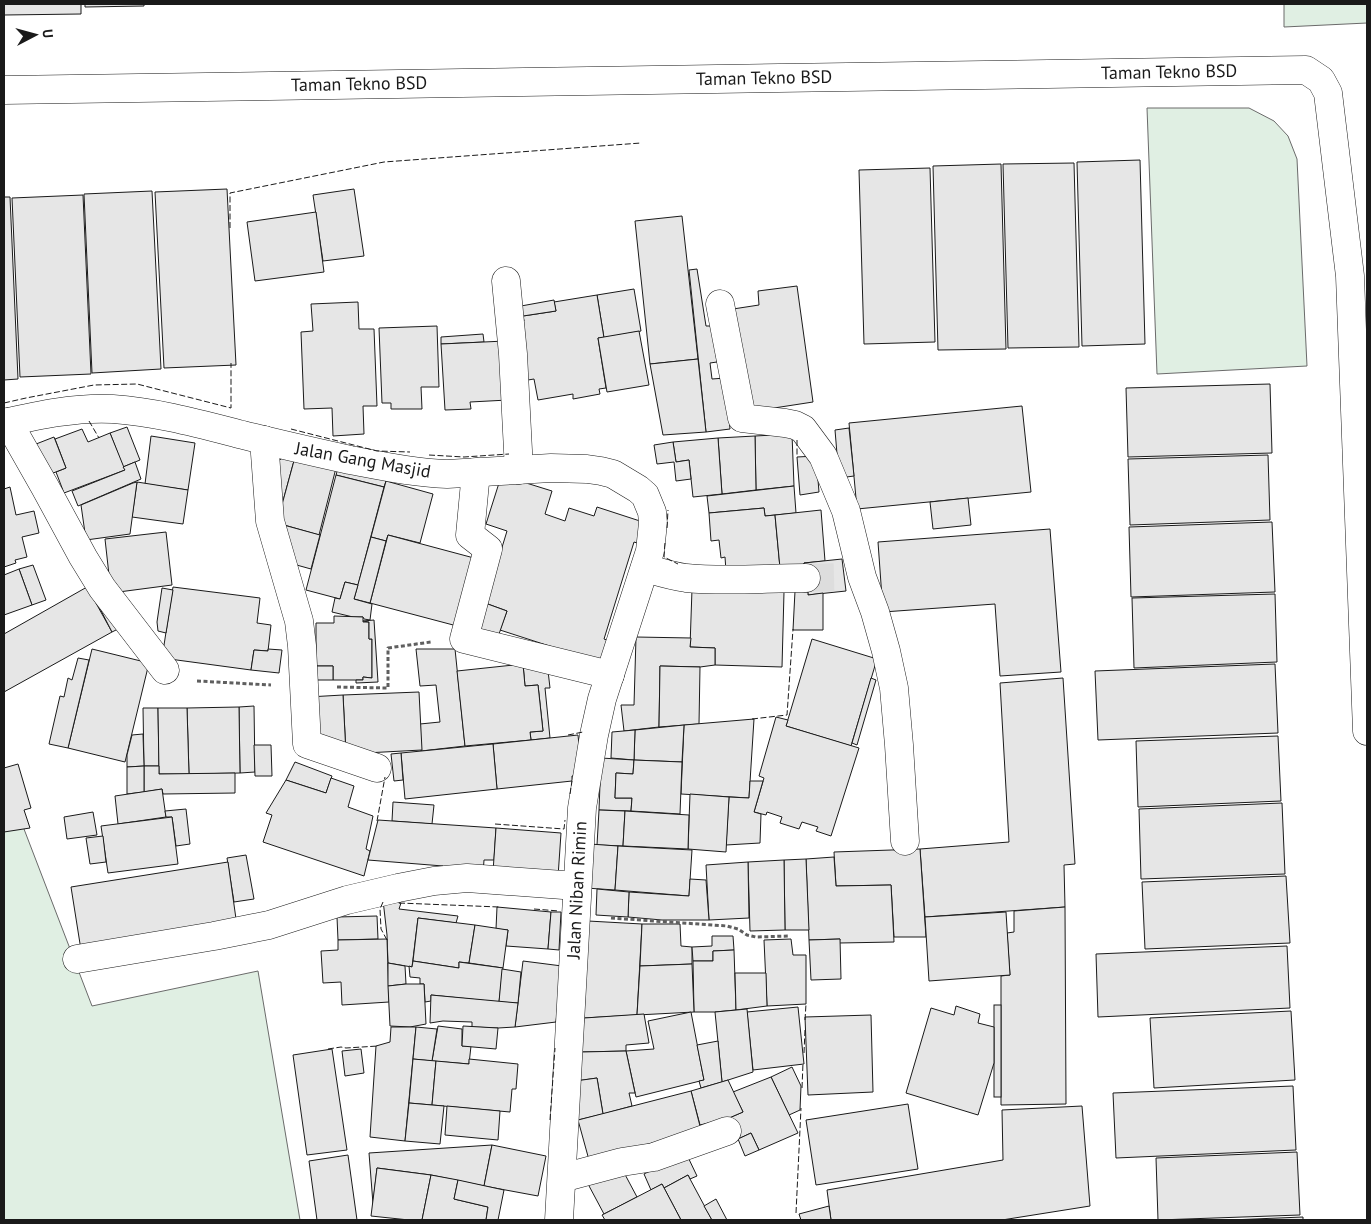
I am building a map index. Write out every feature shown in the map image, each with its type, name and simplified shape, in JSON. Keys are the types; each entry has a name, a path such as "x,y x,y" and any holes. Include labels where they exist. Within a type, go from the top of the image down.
{"street":[{"name":"Taman Tekno BSD","path":"4,90 1306,70 1320,80 1328,93 1359,276 1367,731"},
{"path":"506,281 513,354 519,470"},
{"path":"720,304 742,418 795,425 803,429 823,456 846,511 853,577 875,612 894,688 905,841"},
{"name":"Jalan Gang Masjid","path":"6,422 75,410 112,409 149,412 305,450 382,466 434,473 551,468 601,471 613,474 638,489 649,502 653,523 650,551 645,568"},
{"path":"6,422 46,487 83,557 102,588 166,670"},
{"path":"264,440 270,521 299,620 307,744 377,768"},
{"path":"476,472 470,535 488,549 464,638 610,675"},
{"path":"645,568 671,576 686,578 806,578"},
{"name":"Jalan Niban Rimin","path":"559,1220 582,808 602,699 645,568"},
{"path":"77,960 270,925 347,900 434,881 467,878 577,886"},
{"path":"562,1178 622,1162 654,1157 727,1131"}],"path":[{"path":"166,670 173,677 188,680 304,687 388,688 388,648 464,638"},
{"path":"575,916 727,926 738,929 747,936 756,937 790,936"}],"green space":[{"path":"1284,4 1367,4 1367,23 1284,27"},
{"path":"1147,108 1249,108 1274,121 1288,136 1297,159 1307,366 1157,374"},
{"path":"4,777 92,1006 258,971 300,1220 4,1220"}],"building":[{"path":"4,4 81,4 81,14 4,15"},
{"path":"85,4 144,4 144,6 85,7"},
{"path":"1140,160 1145,344 1082,346 1077,162"},
{"path":"1074,163 1079,347 1008,348 1003,164"},
{"path":"1001,164 1006,349 938,350 933,166"},
{"path":"930,168 935,342 864,344 859,170"},
{"path":"227,189 236,365 164,368 155,192"},
{"path":"354,189 364,256 323,261 313,195"},
{"path":"152,191 161,369 92,373 84,194"},
{"path":"83,195 91,374 20,377 12,198"},
{"path":"4,197 10,197 18,379 4,380"},
{"path":"316,212 324,272 255,281 247,222"},
{"path":"682,216 698,359 650,364 635,221"},
{"path":"697,269 706,326 713,326 717,362 710,363 712,379 725,378 730,429 706,432 689,270"},
{"path":"797,286 813,402 748,412 733,309 759,305 758,291"},
{"path":"634,289 641,331 604,338 597,295"},
{"path":"597,295 604,338 598,338 606,388 599,389 600,394 573,399 573,394 538,400 534,379 528,380 518,323 524,321 523,316 556,311 554,302"},
{"path":"554,300 556,311 523,316 521,306"},
{"path":"358,302 359,329 374,329 377,406 363,406 364,434 333,436 332,408 304,409 301,332 313,331 311,304"},
{"path":"437,326 439,387 421,387 422,409 391,409 391,403 382,403 379,328"},
{"path":"639,331 649,385 607,392 598,338"},
{"path":"483,334 484,342 441,344 441,337"},
{"path":"505,341 508,400 470,402 471,409 445,410 441,344"},
{"path":"698,359 706,432 663,435 650,364"},
{"path":"1270,384 1272,453 1128,457 1126,388"},
{"path":"1022,406 1031,492 857,509 849,423"},
{"path":"127,427 140,460 123,467 110,433"},
{"path":"849,428 854,476 839,478 835,430"},
{"path":"82,429 88,442 110,433 125,470 64,493 56,472 66,468 55,439"},
{"path":"792,434 794,486 756,490 755,436"},
{"path":"151,436 195,443 188,490 145,484"},
{"path":"755,436 756,490 722,494 718,438"},
{"path":"54,437 66,468 48,475 31,446"},
{"path":"718,438 722,494 693,497 689,460 676,462 673,442"},
{"path":"673,442 676,462 689,460 691,479 676,481 674,462 657,464 654,445"},
{"path":"1268,455 1270,520 1130,525 1128,459"},
{"path":"285,456 295,457 277,523 277,462"},
{"path":"816,456 819,492 800,495 797,457"},
{"path":"295,457 336,468 319,535 277,523"},
{"path":"135,462 141,479 78,506 72,491 125,470 123,467"},
{"path":"339,465 387,478 384,487 336,475"},
{"path":"336,475 384,487 358,585 345,582 340,599 306,590"},
{"path":"386,481 433,494 420,543 388,535 386,541 371,537"},
{"path":"137,482 188,490 183,524 132,517"},
{"path":"137,482 130,534 86,540 81,505"},
{"path":"523,482 552,491 545,514 565,521 569,508 594,516 597,507 643,522 637,543 634,542 604,639 612,642 605,664 500,630 507,611 485,603 507,531 486,524 499,483"},
{"path":"794,486 796,513 765,516 764,508 709,513 707,496"},
{"path":"10,487 16,515 34,511 39,533 22,537 27,557 15,560 16,563 4,567 4,489"},
{"path":"968,498 971,525 933,529 930,502"},
{"path":"764,508 765,516 775,515 780,568 726,571 725,557 721,558 719,540 711,541 709,513"},
{"path":"821,510 825,561 804,563 804,566 780,568 775,515"},
{"path":"1272,522 1275,592 1131,597 1129,527"},
{"path":"280,524 320,535 311,569 293,564"},
{"path":"1050,529 1061,672 1000,676 995,604 883,612 878,542"},
{"path":"166,532 172,585 111,593 105,539"},
{"path":"388,535 474,558 457,626 370,603"},
{"path":"371,537 386,541 370,603 354,599"},
{"path":"842,559 846,591 808,595 804,563"},
{"path":"33,565 46,600 32,605 19,569"},
{"path":"19,569 32,605 4,615 4,575"},
{"path":"345,582 358,585 354,599 372,604 370,620 332,612 335,598 340,599"},
{"path":"87,587 112,632 4,692 4,634"},
{"path":"173,587 260,598 257,623 271,625 268,651 254,650 251,670 162,658"},
{"path":"162,588 173,590 166,633 158,631 157,622"},
{"path":"692,589 784,592 782,667 715,665 715,648 690,647"},
{"path":"795,591 808,592 808,595 823,593 823,630 793,630"},
{"path":"1275,594 1277,662 1134,668 1132,598"},
{"path":"95,599 120,628 112,632"},
{"path":"485,603 507,611 498,637 472,628"},
{"path":"334,616 363,617 363,622 369,622 369,639 372,639 372,678 363,677 363,680 333,680 333,666 316,666 316,623 334,623"},
{"path":"374,620 378,682 356,683 356,680 363,680 363,677 372,678 372,639 369,639 369,622 363,621"},
{"path":"636,637 691,638 690,647 715,648 715,665 700,667 660,666 659,727 624,731 621,705 634,705"},
{"path":"812,639 877,659 851,746 786,726"},
{"path":"92,649 149,663 125,762 68,748"},
{"path":"268,649 282,650 279,673 251,670 254,650 268,651"},
{"path":"416,649 455,649 465,746 421,751 420,724 440,722 436,685 420,686"},
{"path":"78,658 89,660 68,748 49,744 60,696 64,697 68,678 72,680"},
{"path":"547,662 550,688 545,688 550,738 531,740 530,732 543,731 538,685 525,686 523,664"},
{"path":"523,664 525,686 538,685 543,731 530,732 531,740 465,746 457,671"},
{"path":"1275,664 1278,733 1098,740 1095,671"},
{"path":"316,666 333,666 333,680 315,680"},
{"path":"660,666 700,667 699,724 659,727"},
{"path":"871,678 876,680 857,745 852,743"},
{"path":"1063,678 1075,864 1064,865 1065,907 925,917 920,849 1009,842 1000,683"},
{"path":"419,692 422,750 346,754 343,695"},
{"path":"343,695 346,754 313,743 308,697"},
{"path":"254,706 255,772 240,773 239,707"},
{"path":"239,707 240,773 189,774 187,708"},
{"path":"143,708 158,708 159,766 144,766"},
{"path":"158,708 187,708 189,774 159,774"},
{"path":"776,717 788,720 786,726 859,748 831,836 816,831 818,827 802,822 799,829 780,823 782,817 767,812 766,815 754,812 764,778 759,776"},
{"path":"754,719 749,798 681,794 684,725"},
{"path":"684,725 682,762 634,760 635,730"},
{"path":"635,730 634,760 611,758 612,732"},
{"path":"143,734 144,766 127,767 127,755 132,735"},
{"path":"578,735 582,775 572,776 572,781 497,789 493,744"},
{"path":"1278,736 1281,801 1138,807 1136,741"},
{"path":"493,744 497,789 405,799 401,753"},
{"path":"254,745 271,745 272,776 255,776"},
{"path":"401,753 403,780 394,781 391,754"},
{"path":"601,758 634,760 633,774 616,773 615,798 632,798 631,811 599,810"},
{"path":"634,760 682,762 680,814 631,811 632,798 615,798 616,773 633,774"},
{"path":"295,762 332,776 326,793 286,780"},
{"path":"18,764 31,808 24,810 30,828 4,832 4,768"},
{"path":"144,766 159,766 159,774 235,773 235,793 163,794 162,789 144,792"},
{"path":"144,766 144,792 127,794 127,767"},
{"path":"331,778 354,786 348,807 373,816 366,849 370,851 364,876 263,842 272,815 266,813 286,780 326,793"},
{"path":"750,781 763,781 754,812 761,814 760,843 726,845 729,797 749,798"},
{"path":"162,789 166,817 118,824 115,796"},
{"path":"690,794 729,797 726,852 688,849"},
{"path":"393,802 434,805 432,824 392,821"},
{"path":"1282,803 1285,874 1141,879 1139,809"},
{"path":"186,809 190,844 176,846 172,817 166,817 165,811"},
{"path":"599,810 625,811 623,846 597,845"},
{"path":"625,811 689,815 688,849 623,846"},
{"path":"93,812 97,835 67,839 64,817"},
{"path":"172,817 178,864 108,873 101,826"},
{"path":"378,820 496,828 494,860 484,860 483,874 442,871 443,866 368,860"},
{"path":"496,828 561,833 558,877 493,872"},
{"path":"103,836 106,862 90,864 86,838"},
{"path":"590,844 618,846 615,890 586,888"},
{"path":"618,846 692,850 689,896 615,890"},
{"path":"920,849 926,937 894,937 891,885 836,886 834,852"},
{"path":"246,855 254,899 234,902 227,858"},
{"path":"834,857 836,886 891,885 894,942 839,943 840,939 809,940 806,859"},
{"path":"806,859 809,930 785,930 784,860"},
{"path":"784,860 785,930 750,931 748,862"},
{"path":"228,862 237,926 81,950 71,887"},
{"path":"748,862 749,918 709,920 706,865"},
{"path":"1286,876 1290,943 1145,949 1142,882"},
{"path":"690,879 706,880 709,920 662,920 628,917 629,892 689,896"},
{"path":"597,889 629,892 628,917 596,915"},
{"path":"383,900 401,903 399,909 458,916 456,923 418,918 412,967 388,963"},
{"path":"497,907 551,912 548,949 506,946 508,930 496,929"},
{"path":"1065,907 1066,1104 1001,1105 1001,976 1010,975 1007,933 1014,932 1014,911"},
{"path":"551,912 561,912 559,950 548,949"},
{"path":"1006,912 1010,975 929,981 925,917"},
{"path":"377,916 378,939 338,940 337,917"},
{"path":"418,918 475,925 469,963 459,962 459,968 413,961"},
{"path":"588,921 642,924 637,1015 584,1018"},
{"path":"642,924 680,924 681,946 692,947 692,964 640,966"},
{"path":"475,925 508,930 503,968 469,963"},
{"path":"712,936 733,936 734,950 713,951 713,961 693,961 692,947 712,946"},
{"path":"387,939 389,1002 342,1005 341,982 323,983 321,951 338,950 338,940"},
{"path":"791,939 793,955 806,955 806,1004 767,1006 764,940"},
{"path":"840,939 841,979 811,980 809,940"},
{"path":"1287,946 1290,1008 1098,1017 1096,954"},
{"path":"734,950 736,1010 694,1012 693,961 713,961 713,951"},
{"path":"413,961 459,968 459,962 503,968 499,1002 431,995 431,1001 425,1002 424,984 420,984 420,978 410,977 409,966 412,967"},
{"path":"523,961 562,966 556,1022 515,1027"},
{"path":"388,963 405,966 406,984 388,986"},
{"path":"692,964 694,1012 637,1015 640,966"},
{"path":"502,969 521,972 518,1003 499,1002"},
{"path":"735,973 766,973 767,1006 736,1010"},
{"path":"424,984 426,1024 410,1027 390,1026 388,986"},
{"path":"431,995 518,1003 515,1027 472,1027 472,1022 443,1021 430,1023"},
{"path":"994,1005 1001,1005 1001,1097 994,1097"},
{"path":"956,1006 980,1014 978,1023 994,1027 994,1063 978,1115 906,1093 931,1008 954,1015"},
{"path":"798,1007 804,1064 753,1070 747,1012"},
{"path":"747,1009 753,1072 722,1082 715,1012"},
{"path":"1291,1011 1295,1080 1154,1088 1150,1018"},
{"path":"691,1012 704,1080 636,1097 626,1051 654,1049 648,1021"},
{"path":"644,1014 649,1043 626,1045 626,1051 581,1052 584,1018"},
{"path":"871,1015 873,1092 808,1095 805,1017"},
{"path":"438,1026 462,1029 462,1046 471,1046 469,1064 432,1061"},
{"path":"463,1026 498,1028 496,1049 462,1046"},
{"path":"391,1027 416,1027 405,1141 370,1137 376,1046 390,1042"},
{"path":"416,1027 437,1029 432,1061 413,1059"},
{"path":"718,1041 722,1082 701,1088 699,1081 704,1080 697,1045"},
{"path":"332,1049 347,1150 307,1155 293,1055"},
{"path":"361,1049 364,1073 345,1076 342,1051"},
{"path":"626,1051 635,1093 629,1093 632,1106 603,1114 597,1078 577,1081 581,1052"},
{"path":"413,1059 436,1061 432,1105 409,1103"},
{"path":"469,1059 518,1064 516,1089 512,1089 510,1112 432,1105 436,1061 469,1064"},
{"path":"792,1067 801,1086 800,1110 789,1115 771,1077"},
{"path":"771,1077 798,1133 759,1150 751,1133 738,1139 729,1118 743,1112 733,1092"},
{"path":"597,1078 603,1114 578,1120 575,1081"},
{"path":"728,1080 743,1112 729,1118 700,1125 691,1091"},
{"path":"1293,1086 1296,1150 1116,1158 1113,1093"},
{"path":"691,1091 701,1130 589,1160 578,1120"},
{"path":"409,1103 444,1106 440,1144 405,1141"},
{"path":"908,1104 918,1169 816,1185 806,1120"},
{"path":"447,1106 500,1111 498,1140 445,1135"},
{"path":"1082,1106 1090,1206 1002,1220 831,1220 827,1190 1003,1160 1002,1110"},
{"path":"751,1133 759,1150 745,1156 738,1139"},
{"path":"492,1145 484,1186 431,1175 377,1168 373,1204 369,1153"},
{"path":"492,1145 546,1156 538,1196 484,1186"},
{"path":"1297,1152 1300,1215 1158,1220 1156,1158"},
{"path":"686,1153 697,1176 690,1179 688,1175 664,1188 662,1184 651,1190 644,1174"},
{"path":"348,1155 357,1220 317,1220 309,1161"},
{"path":"621,1167 637,1197 604,1214 588,1184"},
{"path":"377,1168 431,1175 422,1220 371,1216"},
{"path":"431,1175 458,1180 454,1199 488,1207 486,1220 422,1220"},
{"path":"688,1175 712,1220 681,1220 664,1188"},
{"path":"458,1180 504,1190 498,1220 486,1220 488,1207 454,1199"},
{"path":"662,1184 681,1220 605,1220 602,1215 604,1214"},
{"path":"716,1199 727,1220 712,1220 704,1206"},
{"path":"829,1206 831,1220 801,1220 799,1214"},
{"path":"1303,1217 1303,1220 1230,1220"}],"tunnel":[{"path":"806,578 844,577"}],"fence":[{"path":"230,228 230,193 384,162 641,143"},
{"path":"4,403 94,385 137,384 231,408 231,363"},
{"path":"89,421 99,438"},
{"path":"291,429 377,451 410,452"},
{"path":"797,440 797,457"},
{"path":"429,455 464,457 509,454"},
{"path":"667,528 668,510"},
{"path":"665,543 664,557 678,564"},
{"path":"752,719 787,715 793,629"},
{"path":"568,735 583,732"},
{"path":"377,821 385,777"},
{"path":"570,794 572,781"},
{"path":"495,824 564,829 565,820"},
{"path":"383,902 380,909 381,929 387,940"},
{"path":"399,903 499,907"},
{"path":"534,909 559,911"},
{"path":"805,1020 806,1004"},
{"path":"804,1053 805,1030"},
{"path":"328,1049 378,1046"},
{"path":"550,1120 555,1048"},
{"path":"802,1088 803,1063"},
{"path":"796,1213 801,1108"}]}
